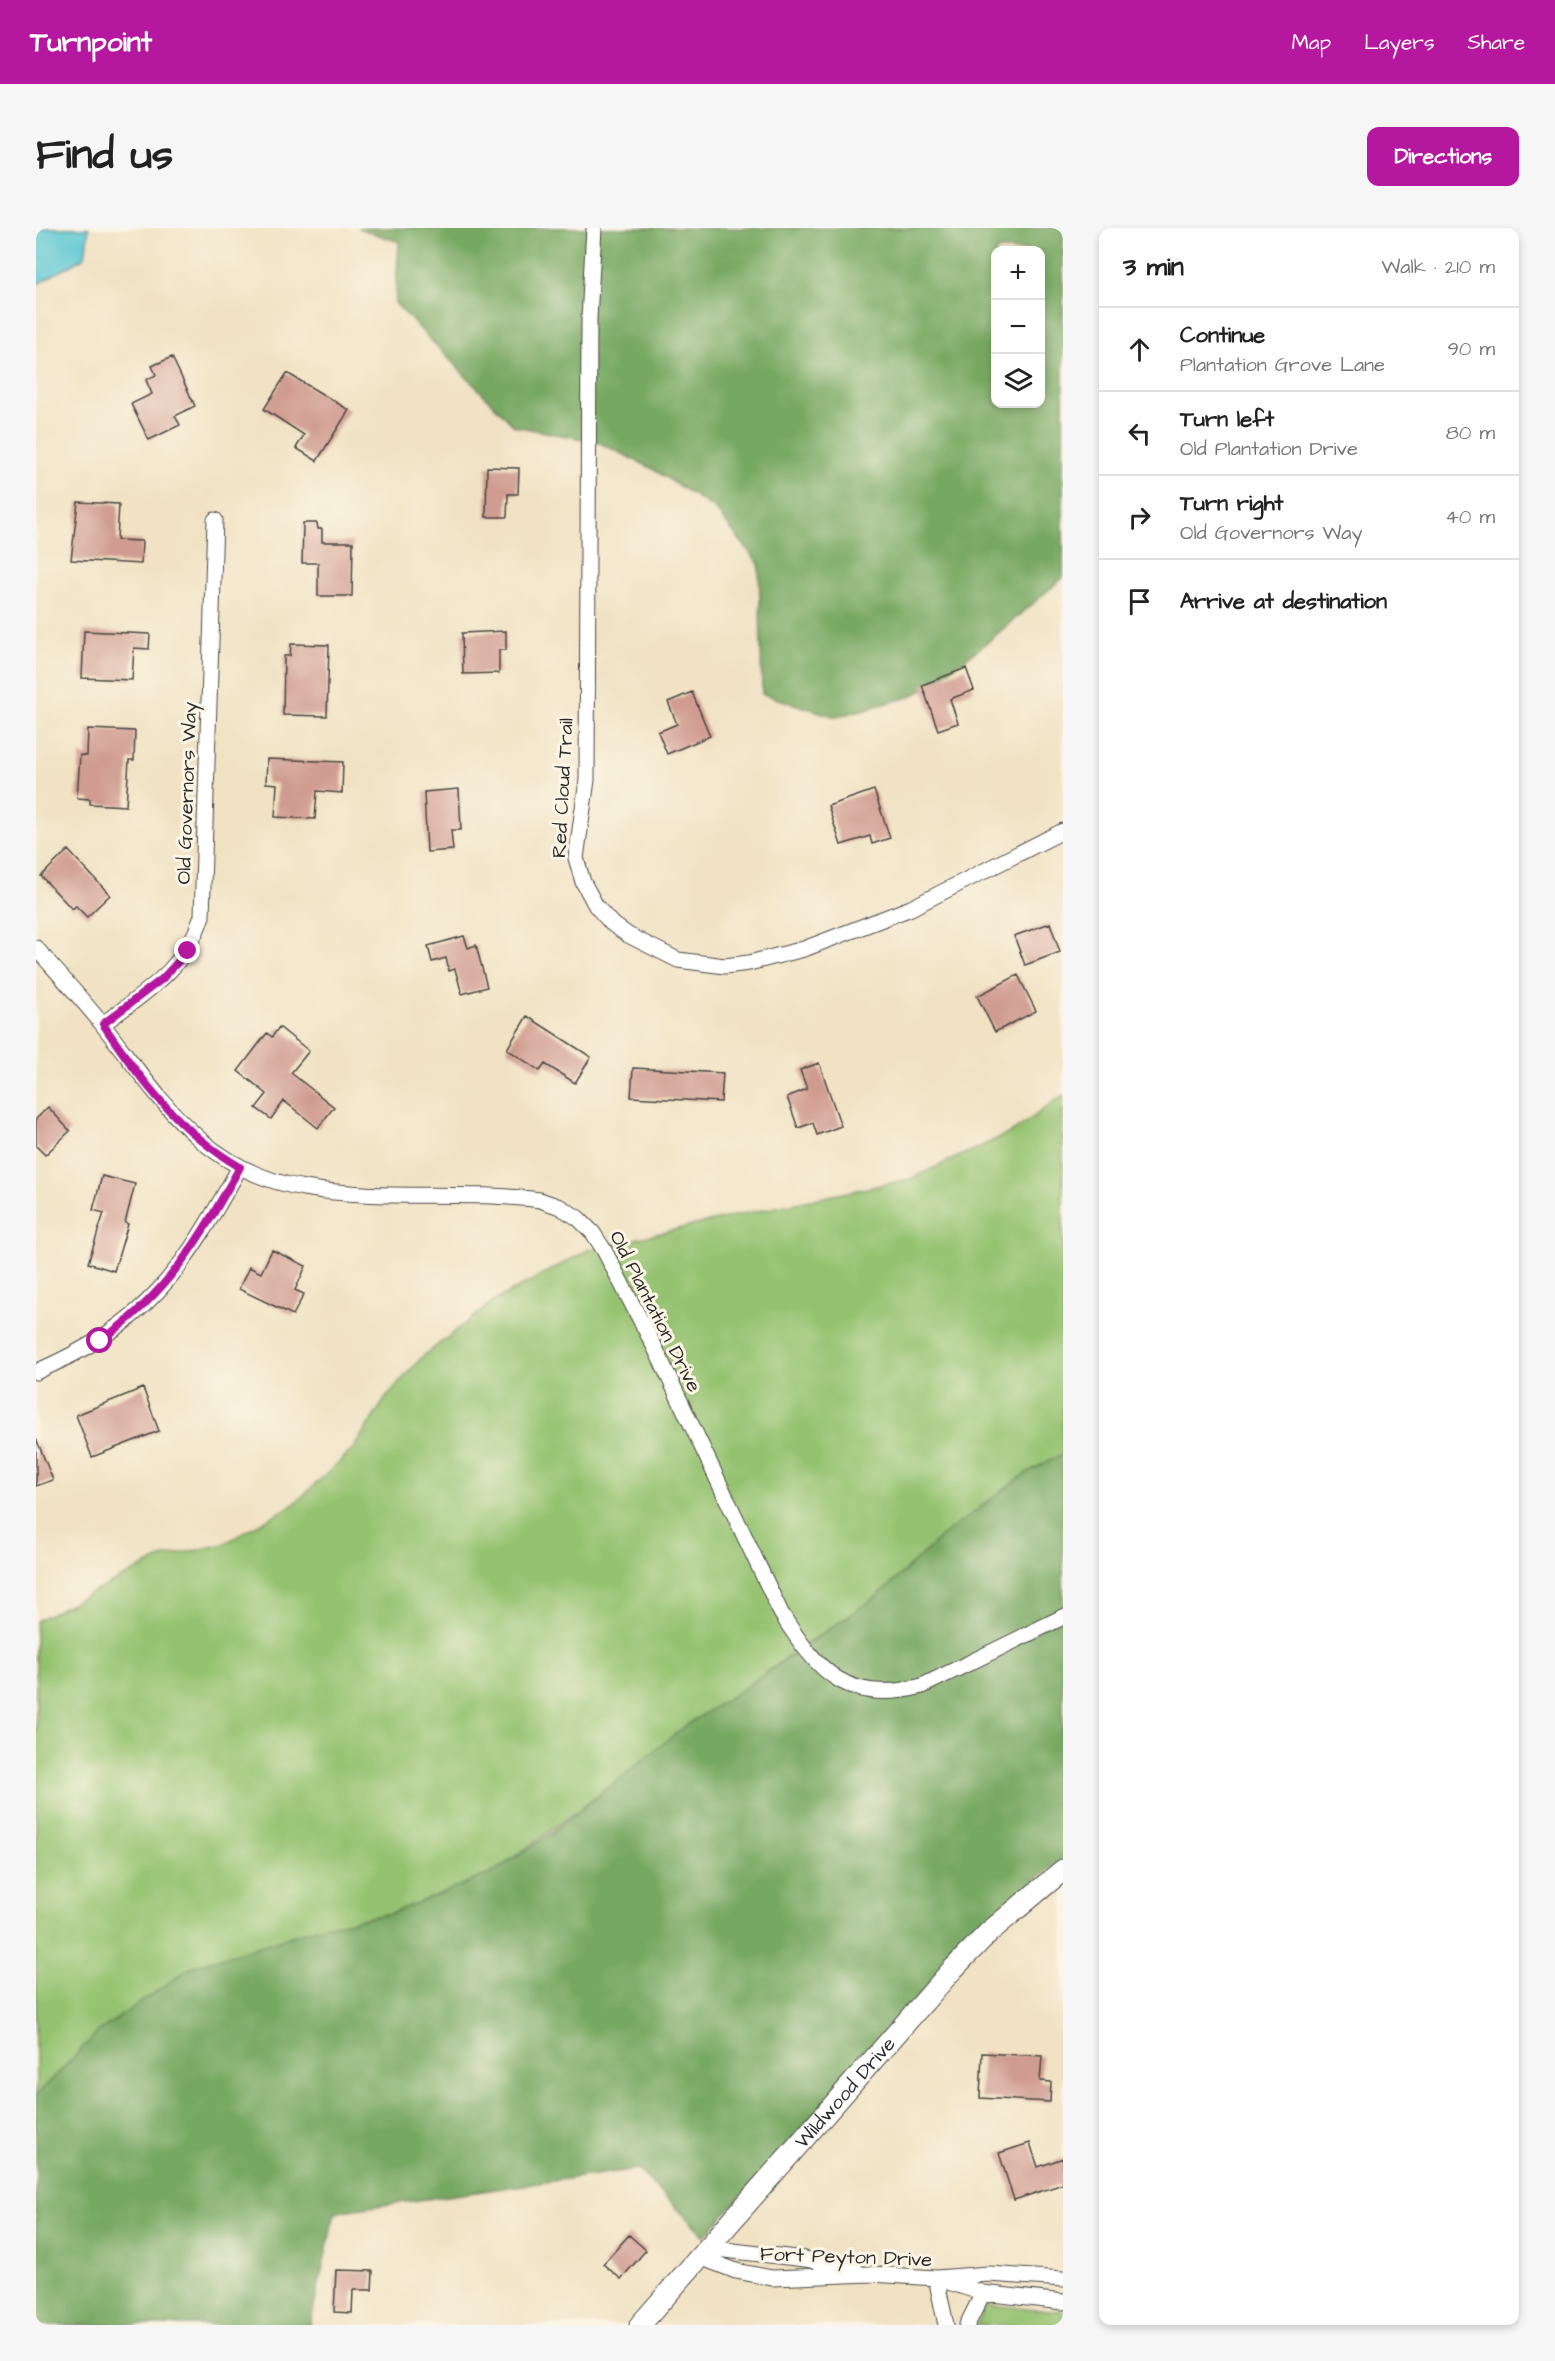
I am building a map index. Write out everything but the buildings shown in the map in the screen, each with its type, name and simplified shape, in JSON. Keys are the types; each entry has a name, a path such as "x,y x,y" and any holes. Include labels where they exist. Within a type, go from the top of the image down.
{"street":[{"name":"Red Cloud Trail","path":"594,228 589,330 587,780 576,858 583,882 596,906 611,923 628,935 678,960 725,966 749,963 804,949 879,921 1063,831"},
{"name":"Old Governors Way","path":"103,1024 176,966 196,934 202,916 215,520"},
{"name":"Old Plantation Drive","path":"36,948 103,1024 152,1091 189,1132 240,1167 258,1175 306,1188 540,1200 560,1207 578,1218 593,1233 604,1250 654,1346 782,1613 805,1651 831,1675 849,1685 870,1691 900,1692 922,1686 1063,1617"},
{"path":"36,1372 100,1341 123,1325 153,1298 179,1268 201,1235 240,1167"},
{"name":"Wildwood Drive","path":"640,2325 952,1970 988,1933 1063,1870"},
{"path":"704,2253 805,2259 871,2274"},
{"name":"Fort Peyton Drive","path":"704,2253 736,2271 772,2278 871,2274 936,2278 983,2293 1063,2302"},
{"path":"946,2325 936,2278 989,2274 1063,2279"},
{"path":"967,2325 983,2293"}],"green space":[{"path":"358,228 1063,228 1063,578 983,646 913,696 836,717 762,694 759,564 715,509 651,468 598,442 514,426 395,303 399,242"},
{"path":"1063,1095 1063,1454 1028,1472 942,1536 879,1595 794,1652 494,1872 392,1913 321,1927 192,1967 99,2031 36,2096 36,1621 161,1558 224,1544 294,1504 353,1449 385,1399 422,1357 496,1300 588,1250 910,1179 1014,1131"},
{"path":"1063,1454 1063,1859 1020,1892 981,1927 705,2236 637,2169 335,2212 310,2325 36,2325 36,2096 99,2031 192,1967 321,1927 392,1913 494,1872 553,1832 685,1726 879,1595 942,1536 1028,1472"},
{"path":"986,2305 1063,2311 1063,2325 976,2325"}],"water":[{"path":"36,228 89,228 85,257 36,285"}],"route":[{"path":"100,1341 123,1325 153,1298 179,1268 240,1167 189,1132 152,1091 103,1024 162,979 188,951"}]}
